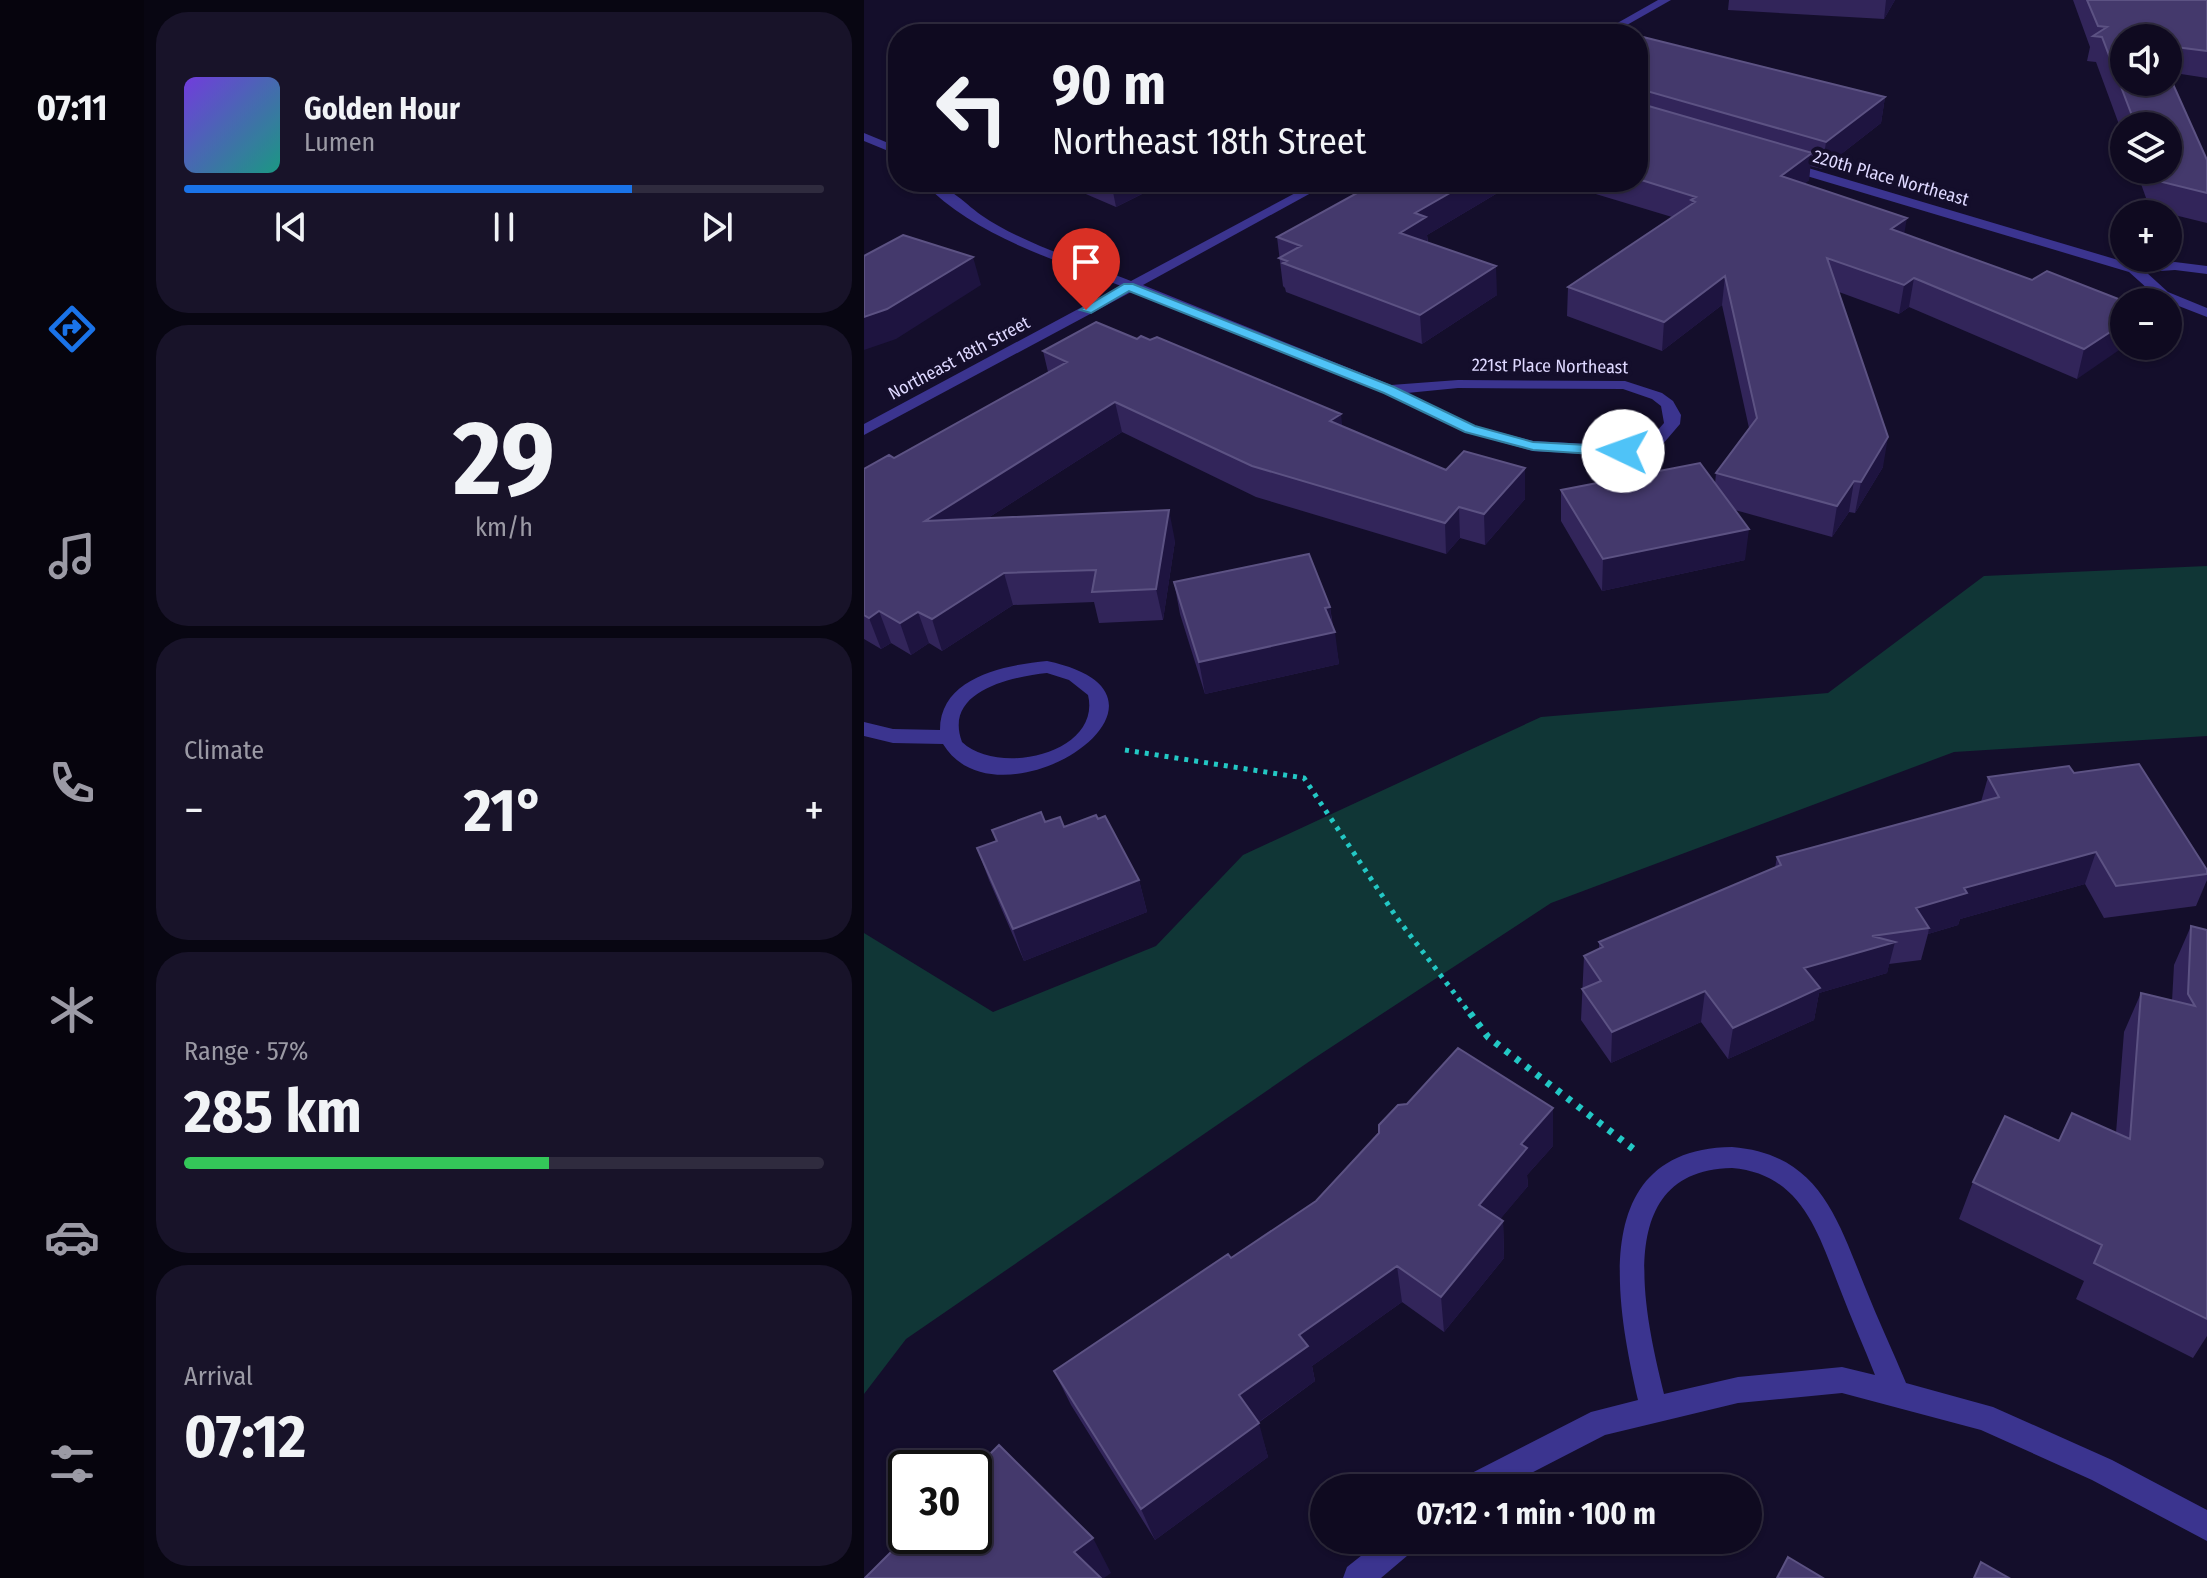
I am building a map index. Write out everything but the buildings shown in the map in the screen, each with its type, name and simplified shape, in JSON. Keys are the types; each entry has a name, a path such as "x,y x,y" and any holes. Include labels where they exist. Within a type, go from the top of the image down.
{"street":[{"path":"1622,24 1666,0"},
{"path":"864,137 888,147"},
{"name":"220th Place Northeast","path":"1773,162 2110,262"},
{"name":"221st Place Northeast","path":"942,192 980,220 1129,286 1389,390 1470,429 1533,446 1623,451 1656,442 1672,424 1673,415 1668,404 1657,396 1625,385 1458,384 1389,390"},
{"name":"Northeast 18th Street","path":"864,430 1306,192"},
{"name":"220th Place Northeast","path":"2182,267 2207,270"},
{"name":"220th Place Northeast","path":"2137,272 2163,295 2207,313"},
{"path":"1047,667 1070,671 1087,681 1098,695 1100,711 1091,728 1076,745 1053,757 1027,765 1000,767 976,762 959,751 950,737 949,720 958,703 975,687 996,675 1047,667"},
{"path":"864,729 893,736 950,737"},
{"path":"1654,1409 1634,1311 1630,1259 1639,1214 1661,1178 1689,1162 1728,1157 1761,1161 1794,1180 1823,1213 1897,1395"},
{"path":"1499,1474 1601,1422 1738,1390 1842,1380 1983,1417 2102,1470 2207,1526"},
{"path":"1358,1578 1387,1554"}],"path":[{"path":"1123,749 1304,778 1397,918 1488,1037 1637,1152"}],"green space":[{"path":"2207,566 2207,736 1954,752 1551,903 1310,1061 906,1339 864,1394 864,933 993,1012 1156,946 1243,855 1541,717 1828,693 1984,576"}],"route":[{"path":"1086,310 1129,286 1389,390 1470,429 1533,446 1623,451"}]}
